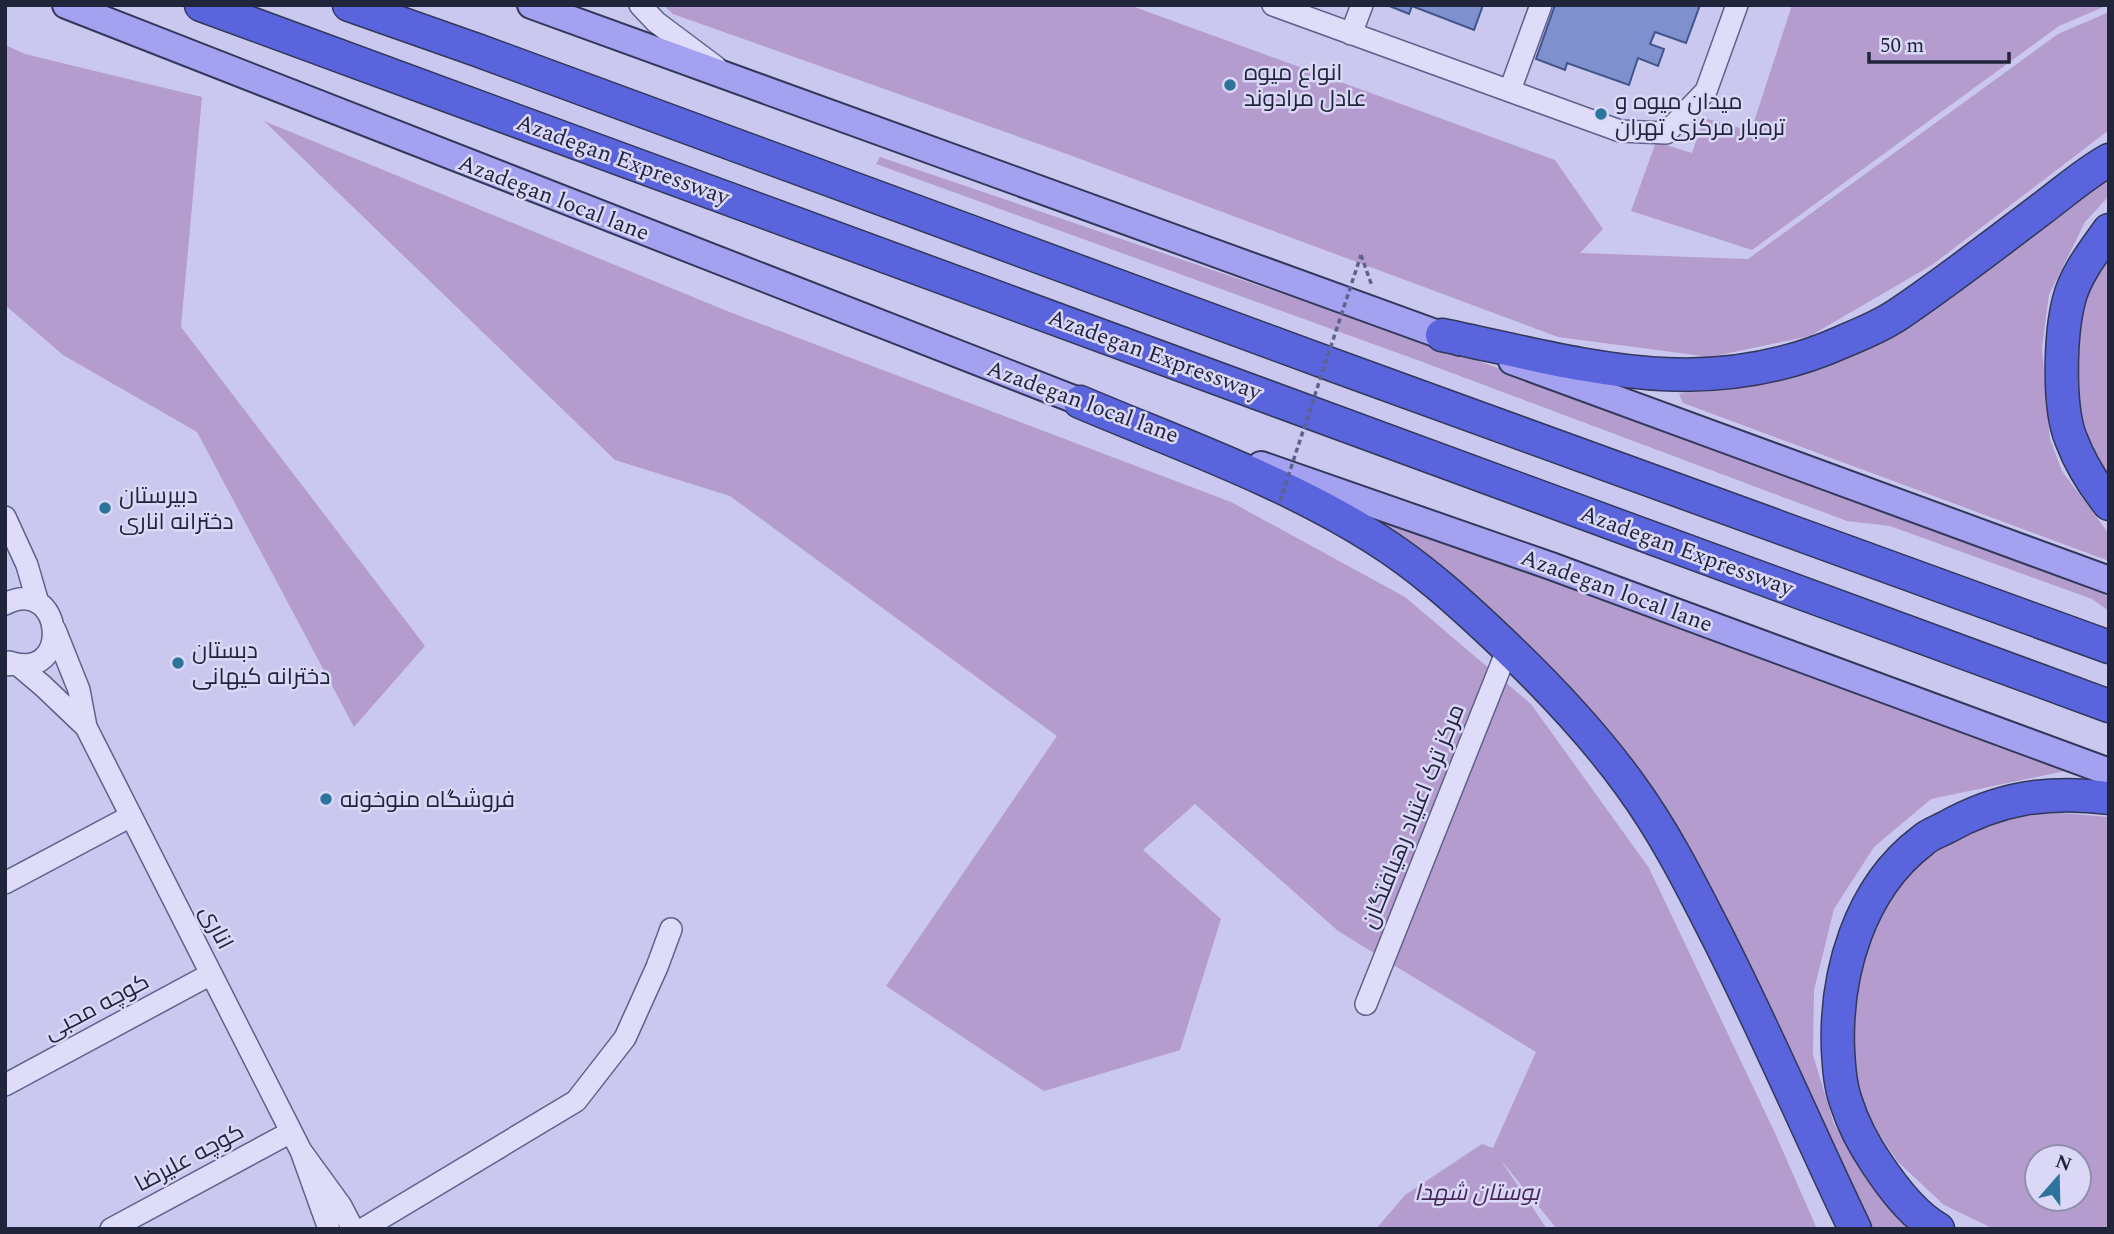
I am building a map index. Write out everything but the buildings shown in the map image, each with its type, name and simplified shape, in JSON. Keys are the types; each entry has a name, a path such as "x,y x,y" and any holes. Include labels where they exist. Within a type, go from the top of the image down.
{"highway":[{"name":"Azadegan Expressway","path":"201,5 2109,706"},
{"path":"349,5 2109,647"},
{"path":"1442,335 1607,369 1668,376 1726,374 1777,365 1821,352 1900,313 2109,160"},
{"path":"2109,230 2089,259 2069,299 2063,347 2063,401 2070,438 2091,481 2109,504"},
{"path":"1080,402 1302,497 1379,540 1416,568 1508,648 1596,740 1632,787 1666,839 1757,1012 1855,1229"},
{"path":"1938,1229 1890,1184 1870,1154 1845,1101 1839,1072 1839,993 1851,944 1874,895 1895,866 1923,840 1964,817 1996,804 2048,796 2109,798"}],"main road":[{"name":"Azadegan local lane","path":"66,5 1080,402 1551,566 2109,772"},
{"path":"531,5 2109,580"}],"street":[{"path":"640,5 656,22 726,75"},
{"path":"1273,5 1620,131 1666,133 1706,91 1737,5"},
{"path":"1351,34 1362,5"},
{"path":"1510,90 1541,5"},
{"path":"5,517 27,565 38,603 18,599 5,604"},
{"name":"اناری","path":"38,603 52,619 79,691 86,727 301,1151 329,1229"},
{"path":"9,663 36,662 50,649 55,630"},
{"name":"مرکز ترک اعتیاد رهیافتگان","path":"1366,1004 1508,648"},
{"name":"اناری","path":"9,663 86,727"},
{"path":"5,883 131,816"},
{"path":"363,1229 576,1101 625,1038 671,929"},
{"name":"کوچه محبی","path":"5,1085 211,974"},
{"name":"کوچه علیرضا","path":"111,1229 291,1132"},
{"name":"اناری","path":"301,1151 341,1206 353,1229"}],"path":[{"path":"1280,501 1361,255"}],"green space":[{"path":"663,5 1129,5 1555,160 1603,229 1580,253 1748,259 2058,34 2109,12 2109,130 1932,265 1810,336 1710,357 1558,337 1067,154 673,14"},
{"path":"1792,5 2108,5 2059,26 1752,250 1631,211 1656,142 1692,153 1704,118 1751,131"},
{"path":"5,45 25,54 202,97 181,327 425,646 354,727 197,432 63,355 5,305"},
{"name":"بوستان شهدا","path":"264,121 732,313 1231,502 1405,597 1531,704 1649,868 1775,1133 1817,1229 1557,1229 1500,1159 1547,1229 1376,1229 1405,1195 1482,1144 1493,1148 1536,1052 1338,931 1195,804 1143,850 1221,919 1180,1050 1044,1091 886,986 1057,736 730,496 615,460"},
{"path":"880,157 1460,354 2109,594 2109,611 2092,599 1890,526 1847,521 1420,361 876,164"},
{"path":"2109,171 2109,196 2085,222 2049,295 2042,348 2050,439 2062,471 2109,534 2109,561 1683,403 1679,394 1792,378 1897,330"},
{"path":"2109,251 2109,479 2088,436 2073,382 2081,302"},
{"path":"1379,519 2065,771 1931,799 1874,847 1834,909 1814,990 1813,1055 1834,1124 1889,1205 1919,1229 1865,1229 1714,913 1438,569"},
{"path":"2038,811 2109,817 2109,1229 1994,1229 1944,1205 1898,1162 1868,1118 1852,1069 1851,986 1866,933 1910,873 1937,844 2014,814"}],"place":[{"name":"انواع میوه عادل مرادوند","path":"1230,85"},
{"name":"میدان میوه و تره‌بار مرکزی تهران","path":"1601,114"},
{"name":"دبیرستان دخترانه اناری","path":"105,508"},
{"name":"دبستان دخترانه کیهانی","path":"178,663"},
{"name":"فروشگاه منوخونه","path":"326,799"}]}
